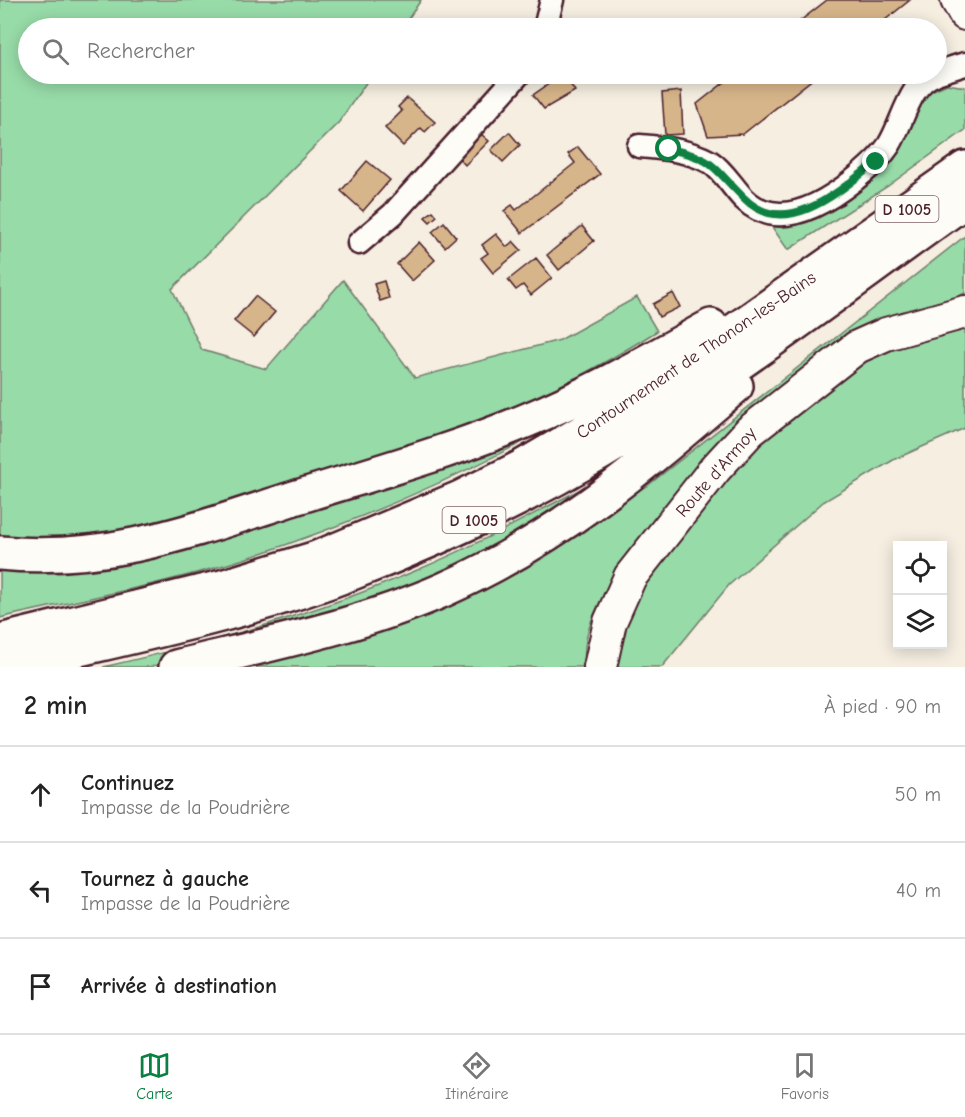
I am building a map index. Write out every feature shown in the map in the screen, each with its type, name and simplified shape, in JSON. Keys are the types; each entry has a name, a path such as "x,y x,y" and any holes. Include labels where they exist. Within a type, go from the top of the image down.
{"highway":[{"name":"Contournement de Thonon-les-Bains","path":"0,641 152,605 296,564 396,526 460,498 522,467 632,403 965,168"},
{"name":"Contournement de Thonon-les-Bains","path":"3,667 159,631 285,596 352,573 485,515 557,478 650,422 965,201"},
{"name":"D 1005","path":"0,553 74,555 148,543 475,441 572,401 850,250"},
{"name":"D 1005","path":"176,667 336,627 399,608 467,579 537,541 596,503 632,476 890,254"}],"main road":[{"path":"957,0 965,14"},
{"name":"Route d'Armoy","path":"600,667 610,622 630,577 716,469 750,431 857,347 886,334 965,312"}],"street":[{"path":"548,18 552,0"},
{"path":"947,70 965,64"},
{"path":"359,243 393,214 510,84"},
{"path":"639,146 694,154 712,163 745,201 763,211 775,214 794,212 820,204 838,193 876,162 902,124 920,84"}],"green space":[{"path":"0,0 421,0 409,18 18,18 18,84 365,84 339,122 172,289 202,350 266,369 343,280 415,378 560,340 637,297 657,331 596,367 532,399 459,428 333,468 334,474 138,534 0,542"},
{"path":"947,84 965,87 965,130 888,186 788,250 772,227 803,217 929,92"},
{"path":"965,236 965,293 936,305 860,328 846,336 613,577 596,609 588,632 585,644 586,667 239,667 527,563 581,531 639,488 647,486"},
{"path":"965,327 965,428 895,459 823,502 729,585 662,667 612,667 632,600 731,469 767,434 872,354"},
{"path":"571,416 453,477 289,544 186,576 0,618 0,561 35,564"},
{"path":"622,467 469,568 296,631 149,667 103,667 261,626 339,601 468,547"}],"building":[{"path":"827,0 910,0 888,18 804,18"},
{"path":"549,84 570,84 575,91 544,109 533,95"},
{"path":"722,84 806,84 743,134 708,136 697,104"},
{"path":"681,91 683,134 665,135 662,93"},
{"path":"407,98 435,122 425,132 421,128 403,146 385,128 402,111 398,107"},
{"path":"509,132 520,145 503,162 491,150"},
{"path":"481,134 489,141 465,165 458,157"},
{"path":"578,147 600,174 522,233 504,211 512,205 516,210 575,163 568,154"},
{"path":"367,161 390,180 363,211 341,191"},
{"path":"433,211 437,216 430,222 425,217"},
{"path":"444,222 456,237 445,247 432,232"},
{"path":"582,226 594,241 559,270 547,255"},
{"path":"496,234 507,247 513,241 521,250 493,273 481,258 488,253 482,245"},
{"path":"419,242 435,260 412,281 397,264"},
{"path":"536,258 552,278 531,295 523,285 516,290 508,280"},
{"path":"384,281 389,298 380,301 374,284"},
{"path":"673,293 680,307 659,317 653,304"},
{"path":"255,296 275,312 254,337 234,321"}],"route":[{"path":"669,149 694,154 712,163 745,201 763,211 775,214 794,212 820,204 838,193 876,162"}]}
